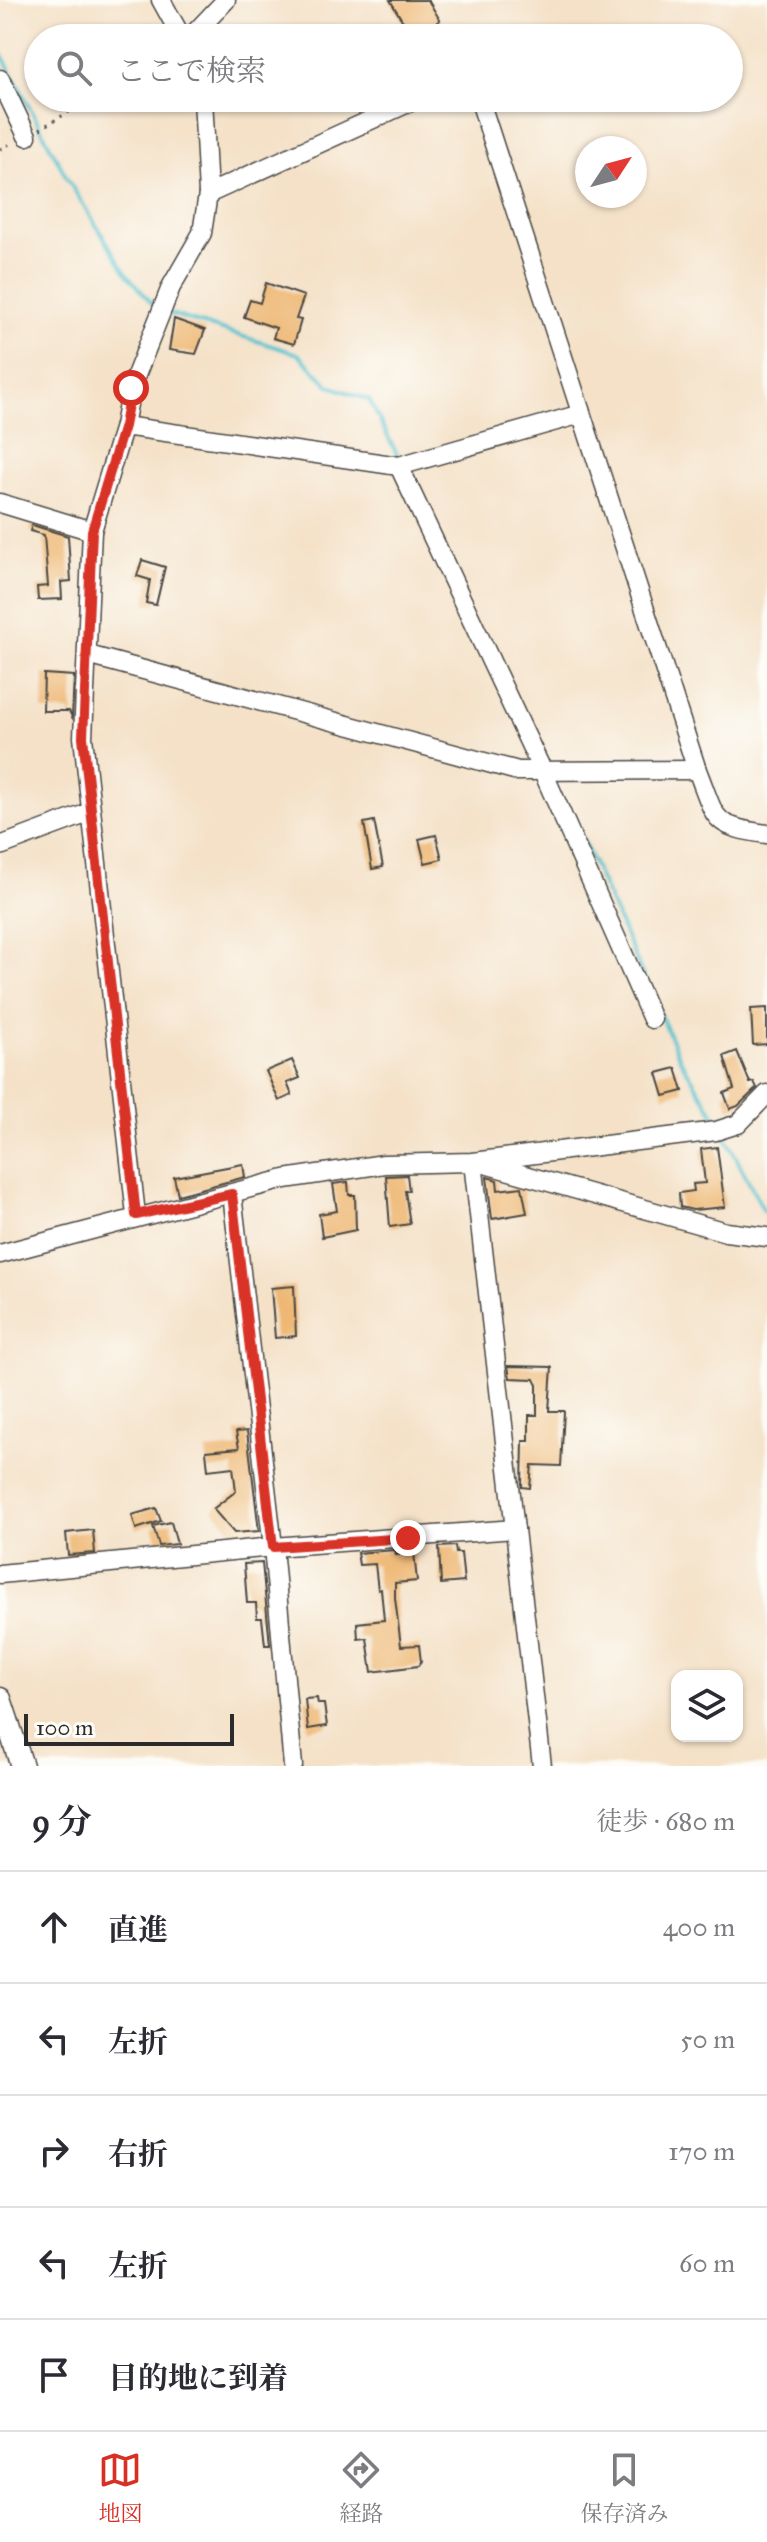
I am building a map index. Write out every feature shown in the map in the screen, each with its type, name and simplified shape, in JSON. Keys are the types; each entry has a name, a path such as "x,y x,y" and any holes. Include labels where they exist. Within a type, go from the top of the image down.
{"main road":[{"path":"0,1699 22,1766"}],"street":[{"path":"161,0 174,24"},
{"path":"203,24 226,0"},
{"path":"0,79 27,136"},
{"path":"136,1215 83,737 92,531 124,426 131,388 171,287 202,233 208,194 204,112"},
{"path":"208,194 388,112"},
{"path":"484,112 697,770 718,822 731,829 767,834"},
{"path":"124,426 399,466 581,414"},
{"path":"399,466 544,774 652,1019"},
{"path":"0,503 92,531"},
{"path":"88,655 518,771 544,774 697,770"},
{"path":"0,846 91,812"},
{"path":"0,1254 136,1215 285,1179 384,1164 476,1162 716,1131 738,1124 767,1094"},
{"path":"476,1162 726,1232 767,1237"},
{"path":"476,1162 542,1766"},
{"path":"232,1194 273,1547 293,1766"},
{"path":"0,1574 273,1547 515,1529"}],"path":[{"path":"0,149 68,112"}],"building":[{"path":"390,0 428,0 440,20 438,24 408,24 402,20"},
{"path":"266,283 304,296 296,319 301,320 294,344 273,338 276,328 244,317 250,300 260,303"},
{"path":"174,319 205,330 196,354 169,350"},
{"path":"32,525 68,536 71,581 61,582 62,599 38,600 37,587 48,586 44,535 30,531"},
{"path":"142,560 165,567 156,605 146,603 150,580 137,576"},
{"path":"44,674 74,676 72,717 69,711 43,711"},
{"path":"374,821 383,867 372,869 364,823"},
{"path":"436,835 442,859 425,863 419,839"},
{"path":"767,1008 767,1044 753,1045 751,1009"},
{"path":"737,1051 750,1083 754,1082 757,1088 738,1106 730,1109 724,1093 734,1089 724,1056"},
{"path":"292,1060 300,1078 287,1083 292,1095 279,1101 266,1071"},
{"path":"676,1068 683,1091 664,1096 657,1073"},
{"path":"717,1147 725,1207 693,1210 680,1207 679,1193 694,1191 693,1184 705,1183 701,1149"},
{"path":"243,1164 245,1177 178,1195 174,1177"},
{"path":"407,1175 409,1191 405,1191 410,1224 390,1227 386,1176"},
{"path":"487,1177 497,1180 498,1190 522,1187 527,1213 492,1219"},
{"path":"348,1182 349,1195 355,1195 356,1230 322,1237 319,1214 337,1211 333,1184"},
{"path":"294,1286 296,1336 275,1338 271,1288"},
{"path":"508,1366 552,1367 549,1411 564,1411 561,1466 532,1465 530,1488 522,1487 523,1441 529,1441 529,1415 537,1415 537,1385 534,1379 510,1378"},
{"path":"247,1431 259,1531 234,1533 213,1509 236,1491 233,1467 208,1470 206,1451 239,1448 236,1432"},
{"path":"156,1508 161,1521 136,1529 132,1515"},
{"path":"171,1522 177,1544 159,1546 153,1526"},
{"path":"93,1530 95,1553 68,1555 66,1533"},
{"path":"455,1546 456,1553 461,1553 464,1582 441,1584 439,1547"},
{"path":"395,1550 396,1555 414,1553 417,1581 395,1583 395,1598 401,1646 419,1645 421,1662 418,1666 372,1672 367,1638 358,1639 357,1623 384,1620 381,1589 378,1590 375,1564 359,1565 357,1553"},
{"path":"262,1563 270,1645 265,1645 262,1618 257,1618 256,1603 247,1603 244,1564"},
{"path":"317,1698 318,1704 324,1704 327,1726 308,1729 305,1699"}],"waterway":[{"path":"0,51 24,97"},
{"path":"32,112 69,182 127,274 156,308"},
{"path":"168,313 298,354 330,386 369,400 400,460"},
{"path":"571,813 681,1061 719,1122"},
{"path":"724,1134 767,1217"}],"route":[{"path":"131,388 124,426 92,531 83,737 136,1215 232,1194 273,1547 408,1538"}]}
